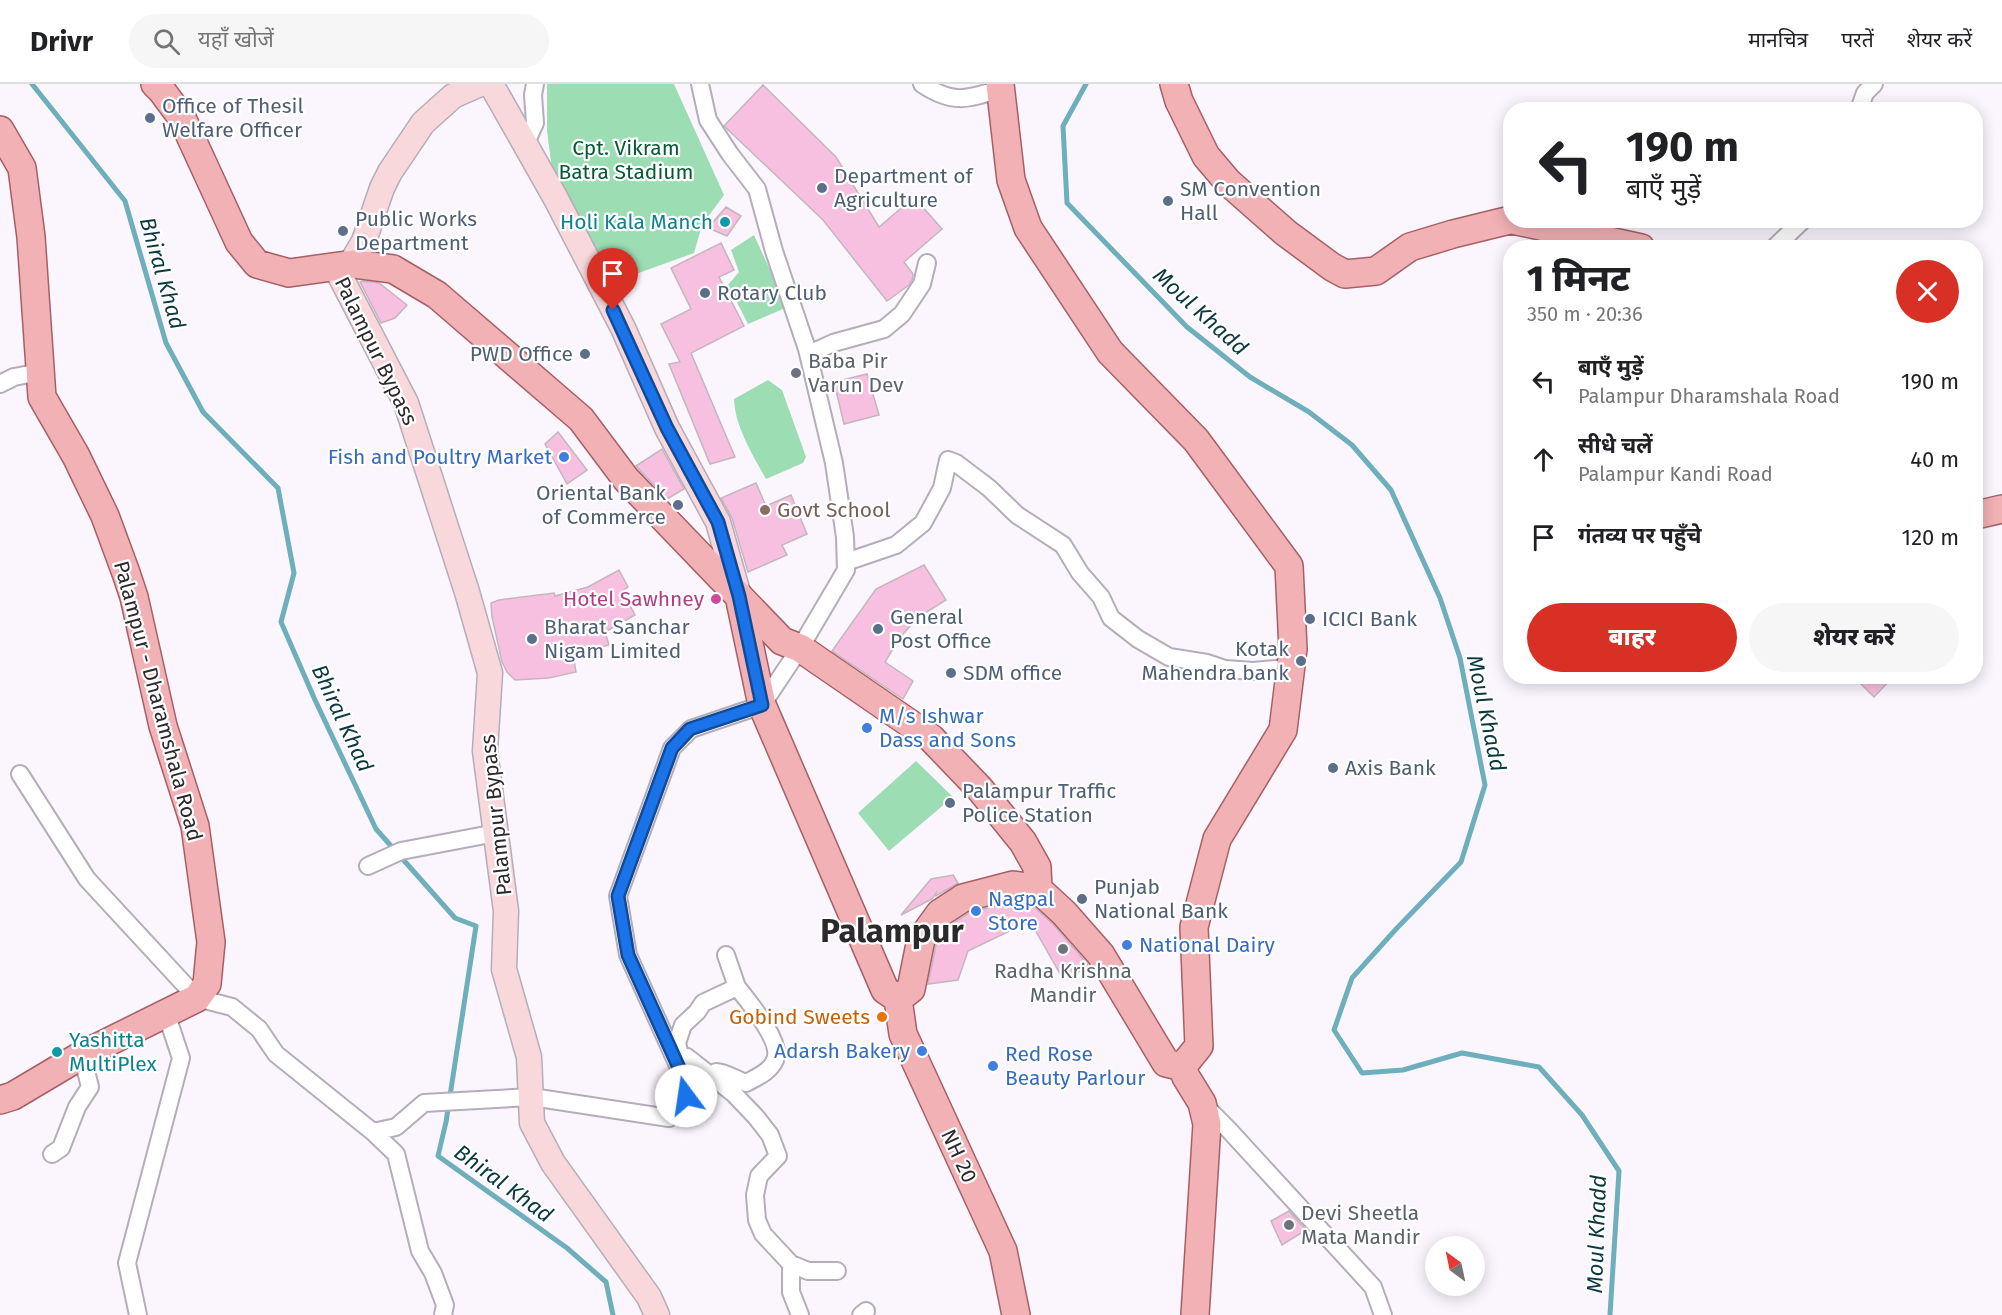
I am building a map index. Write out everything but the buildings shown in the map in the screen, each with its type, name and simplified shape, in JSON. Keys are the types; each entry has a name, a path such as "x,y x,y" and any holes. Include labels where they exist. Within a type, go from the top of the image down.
{"main road":[{"path":"155,84 182,118 239,242 257,264 289,273 345,266 393,269 437,295 581,419 626,479 782,641 800,648 931,738 980,789 1023,842 1037,867 1038,889"},
{"path":"1174,84 1179,101 1206,156 1228,182 1286,233 1345,274 1376,271 1410,247 1503,222"},
{"path":"1000,86 1011,180 1028,228 1110,352 1196,440 1288,566 1293,650 1283,730 1217,839 1194,927 1199,1046 1182,1067"},
{"name":"Palampur - Dharamshala Road","path":"0,130 22,168 31,237 42,397 76,456 100,506 126,573 134,597 163,726 195,826 211,942 207,984 197,998"},
{"path":"1549,228 1604,240"},
{"path":"1983,513 2002,509"},
{"path":"739,596 762,705 885,990 898,999 911,989 921,939 940,913 963,898 1013,885 1038,889 1064,913 1101,955 1166,1063 1182,1067"},
{"path":"0,1100 13,1096 82,1055 197,998"},
{"name":"NH 20","path":"898,999 903,1034 1003,1251 1016,1315"},
{"path":"1182,1067 1202,1103 1207,1124 1195,1315"}],"street":[{"path":"345,266 354,258 364,241 382,188 423,123 453,96 480,84"},
{"path":"490,84 555,197 623,328 667,428 718,522 739,596"},
{"path":"525,145 535,123 533,95 535,84"},
{"path":"373,1132 396,1127 424,1103 532,1098 669,1118 686,1096 676,1056 628,955 618,896 672,748 690,729 762,705 800,648 846,570 845,537 834,463 809,354 774,251 757,189 708,120 700,84"},
{"path":"922,84 941,96 968,98 1000,86"},
{"path":"1862,102 1865,93 1874,84"},
{"path":"1782,240 1795,228"},
{"path":"809,354 833,343 885,329 902,314 922,285 927,263"},
{"name":"Palampur Bypass","path":"345,266 406,403 467,592 490,673 485,751 506,911 504,969 529,1057 532,1123 553,1163 649,1297 657,1315"},
{"path":"0,384 14,377 40,372"},
{"path":"846,562 896,545 923,523 942,488 948,460 956,463 989,488 1017,515 1063,545 1080,573 1101,597 1111,618 1138,639 1169,657 1207,663 1225,669 1253,671 1276,669 1289,675"},
{"path":"20,774 87,879 197,998 232,1006 259,1029 276,1054 373,1132 396,1154 420,1251 433,1273 445,1305 443,1315"},
{"path":"368,866 401,851 496,833"},
{"path":"706,1073 721,1072 746,1083 764,1073 776,1059 776,1047 768,1031 737,987 726,955"},
{"path":"676,1056 677,1043 683,1025 703,1003 737,987"},
{"path":"138,1315 128,1263 181,1058 166,1014"},
{"path":"52,1154 61,1148 77,1107 90,1087 82,1055"},
{"path":"676,1056 687,1057 734,1094 770,1135 778,1156 759,1176 755,1195 758,1220 764,1234 791,1264 808,1271 837,1271"},
{"path":"1202,1103 1372,1287 1383,1315"},
{"path":"791,1264 791,1292 800,1315"}],"green space":[{"name":"Cpt. Vikram Batra Stadium","path":"547,84 674,84 724,195 702,225 694,253 622,279 582,235 554,185 547,131"},
{"path":"754,235 783,298 783,309 748,324 728,285 739,272 731,250"},
{"path":"768,380 782,390 806,457 803,463 766,479 741,430 734,399"},
{"path":"916,761 953,797 889,851 858,813"}],"waterway":[{"name":"Bhiral Khad","path":"32,84 125,201 166,343 203,412 278,488 294,573 281,622 376,829 455,918 476,926 446,1122 438,1156 567,1248 606,1282 613,1315"},
{"name":"Moul Khadd","path":"1086,84 1063,126 1067,203 1187,327 1250,377 1309,412 1352,445 1391,490 1440,598 1460,658 1485,785 1461,862 1352,978 1334,1030 1362,1073 1403,1070 1462,1053 1539,1067 1582,1115 1619,1171 1610,1315"}],"place":[{"name":"Office of Thesil Welfare Officer","path":"150,118"},
{"name":"Department of Agriculture","path":"822,188"},
{"name":"SM Convention Hall","path":"1168,201"},
{"name":"Holi Kala Manch","path":"725,222"},
{"name":"Public Works Department","path":"343,231"},
{"name":"Rotary Club","path":"705,293"},
{"name":"PWD Office","path":"585,354"},
{"name":"Baba Pir Varun Dev","path":"796,373"},
{"name":"Fish and Poultry Market","path":"564,457"},
{"name":"Oriental Bank of Commerce","path":"678,505"},
{"name":"Govt School","path":"765,510"},
{"name":"Hotel Sawhney","path":"716,599"},
{"name":"ICICI Bank","path":"1310,619"},
{"name":"General Post Office","path":"878,629"},
{"name":"Bharat Sanchar Nigam Limited","path":"532,639"},
{"name":"Kotak Mahendra bank","path":"1301,661"},
{"name":"SDM office","path":"951,673"},
{"name":"M/s Ishwar Dass and Sons","path":"867,728"},
{"name":"Axis Bank","path":"1333,768"},
{"name":"Palampur Traffic Police Station","path":"950,803"},
{"name":"Punjab National Bank","path":"1082,899"},
{"name":"Nagpal Store","path":"976,911"},
{"name":"National Dairy","path":"1127,945"},
{"name":"Radha Krishna Mandir","path":"1063,949"},
{"name":"Gobind Sweets","path":"882,1017"},
{"name":"Adarsh Bakery","path":"922,1051"},
{"name":"Yashitta MultiPlex","path":"57,1052"},
{"name":"Red Rose Beauty Parlour","path":"993,1066"},
{"name":"Devi Sheetla Mata Mandir","path":"1289,1225"}],"district":[{"name":"Palampur","path":"892,930"}],"route":[{"path":"613,310 667,428 718,522 739,596 762,705 690,729 672,748 618,896 628,955 680,1070 686,1096"}]}
